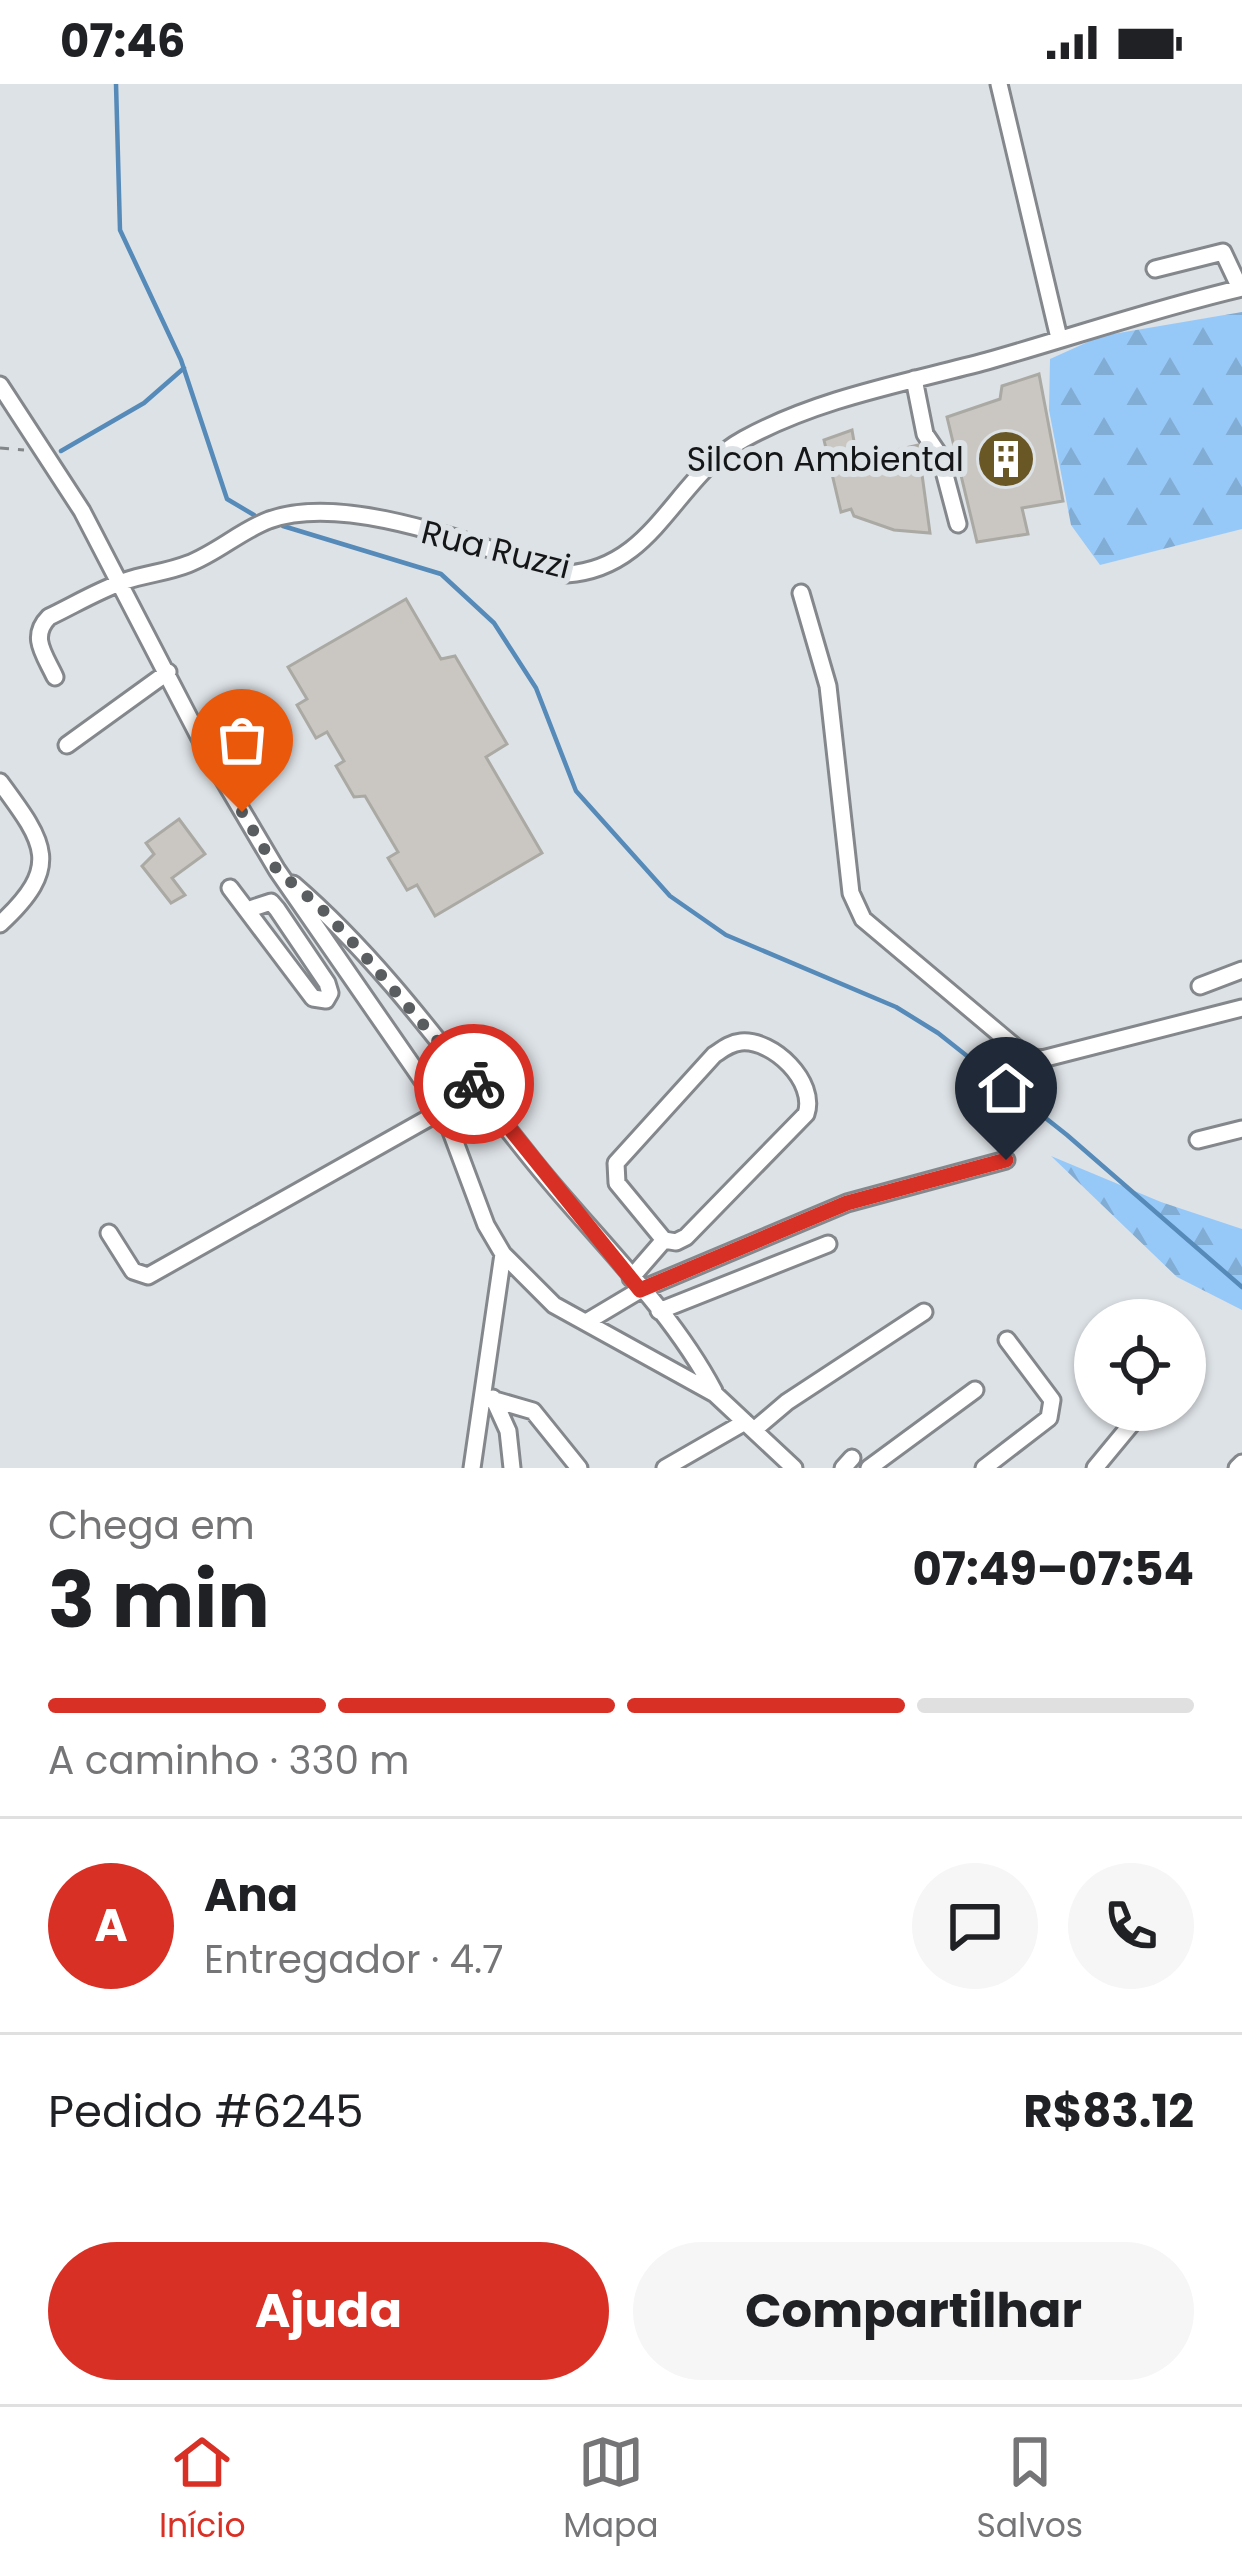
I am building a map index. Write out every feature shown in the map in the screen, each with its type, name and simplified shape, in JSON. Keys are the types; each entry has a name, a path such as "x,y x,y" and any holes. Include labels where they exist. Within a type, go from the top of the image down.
{"street":[{"path":"999,84 1059,338"},
{"path":"1155,269 1223,252 1241,288"},
{"name":"Rua Ruzzi","path":"56,677 38,640 41,625 50,617 122,582 193,563 274,518 312,512 349,514 444,535 567,574 598,569 635,549 698,478 741,440 850,395 1241,288"},
{"path":"914,379 925,434 940,456 958,524"},
{"path":"0,385 122,582 206,750 277,870 443,1110 486,1225 503,1254 554,1305 715,1394 794,1468"},
{"path":"801,593 828,686 851,893 863,919 1028,1057 1042,1059 1242,1008"},
{"path":"67,745 167,673"},
{"path":"0,782 34,828 40,844 35,888 0,924"},
{"path":"277,870 321,908 386,980 659,1311 715,1394"},
{"path":"230,888 313,998 326,1000 327,983 271,902 247,910"},
{"path":"1200,986 1242,970"},
{"path":"730,1044 760,1044 805,1082 810,1093 806,1114 686,1237 676,1242 664,1240 616,1183 616,1163 714,1055 730,1044"},
{"path":"109,1233 133,1271 148,1276 443,1110"},
{"path":"1198,1140 1242,1129"},
{"path":"635,1284 847,1203 1006,1160"},
{"path":"588,1322 635,1284 664,1240"},
{"path":"659,1311 828,1244"},
{"path":"472,1468 489,1394 503,1254"},
{"path":"664,1468 749,1426 924,1312"},
{"path":"984,1468 1053,1410 1052,1400 1007,1340"},
{"path":"869,1468 975,1390"},
{"path":"489,1394 508,1431 512,1468"},
{"path":"489,1394 533,1411 579,1468"},
{"path":"1095,1468 1126,1431"}],"path":[{"path":"0,448 44,453"}],"green space":[{"path":"1242,312 1242,529 1100,565 1071,525 1049,410 1050,359 1101,336"},
{"path":"1051,1156 1161,1202 1242,1229 1242,1310 1177,1277"}],"building":[{"name":"Silcon Ambiental","path":"1039,374 1063,501 1022,508 1028,534 977,542 947,417 1000,399 1002,386"},
{"path":"852,430 857,459 918,445 930,533 894,530 854,516 851,509 841,512 824,440"},
{"path":"406,599 441,659 455,656 507,744 486,757 542,853 435,916 417,885 407,890 388,858 398,852 365,796 354,797 336,766 344,761 327,732 316,738 297,705 307,699 288,667"},
{"path":"179,819 205,854 172,878 185,895 171,903 142,866 154,854 146,843"}],"waterway":[{"path":"116,84 120,230 181,360 227,499 254,515"},
{"path":"61,451 144,403 184,368"},
{"path":"283,526 441,574 494,623 536,688 576,791 670,896 726,935 896,1007 938,1033 1067,1135 1242,1287"}],"way so far":[{"path":"242,812 277,870 358,948 474,1084"}],"place":[{"name":"Silcon Ambiental","path":"1006,459"}],"route":[{"path":"474,1084 640,1290 847,1203 1006,1160"}]}
